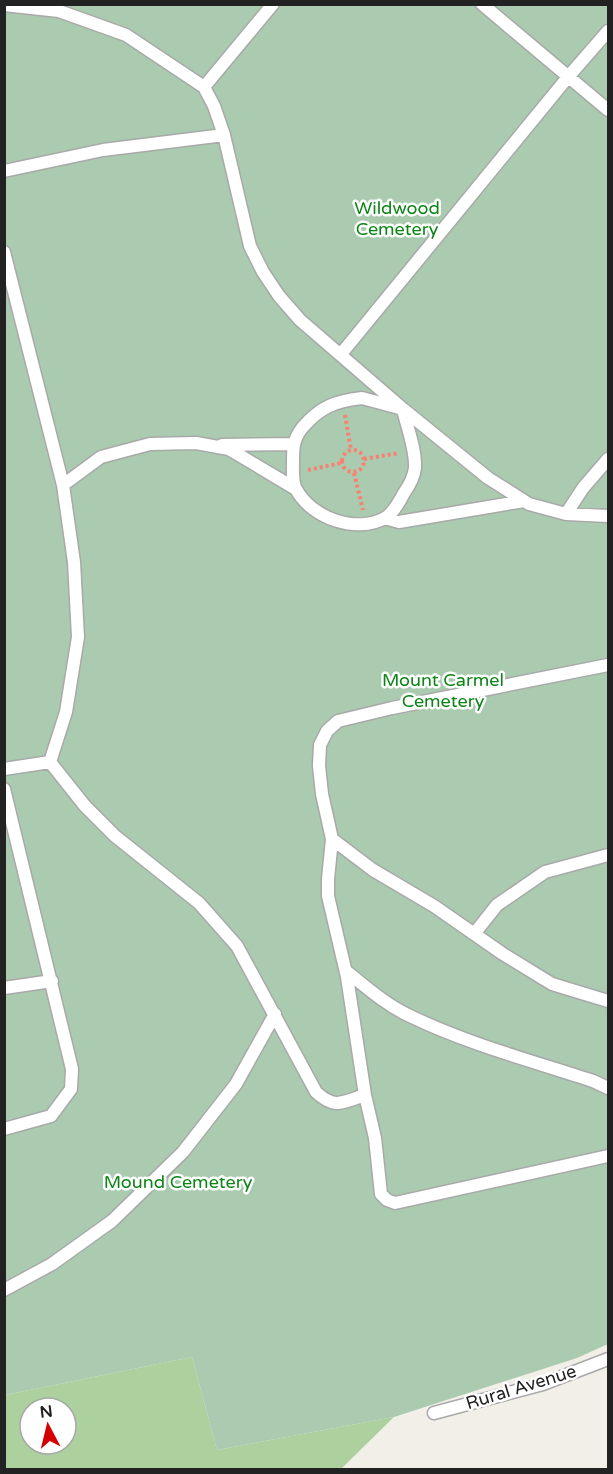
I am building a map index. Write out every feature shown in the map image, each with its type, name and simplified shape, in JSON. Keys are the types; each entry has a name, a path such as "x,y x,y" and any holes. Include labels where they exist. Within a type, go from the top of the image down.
{"lane":[{"path":"204,87 273,4"},
{"path":"482,4 609,110"},
{"path":"4,5 59,11 126,34 204,87 214,106 224,135 250,246 279,296 300,320 403,409 488,478 524,501 566,514 609,516"},
{"path":"342,354 568,76 609,31"},
{"path":"4,171 103,150 224,135"},
{"path":"4,252 63,485 74,562 78,637 66,712 50,762"},
{"path":"296,489 293,473 293,444 297,434 309,420 326,407 342,400 362,398 403,409"},
{"path":"385,518 409,486 415,469 403,409"},
{"path":"63,485 101,457 150,444 196,443 230,450 296,489 308,504 325,517 342,523 366,523 385,518 399,522 524,501"},
{"path":"212,446 293,444"},
{"path":"566,514 583,488 609,459"},
{"path":"609,665 392,708 338,721 327,731 320,745 319,766 322,794 332,839 328,896 346,972 365,1095 375,1138 378,1184 381,1194 387,1200 395,1203 609,1156"},
{"path":"4,769 50,762"},
{"path":"50,762 84,806 115,836 199,903 237,946 316,1092 327,1102 338,1103 365,1095"},
{"path":"4,789 72,1068 70,1089 51,1116 4,1129"},
{"path":"332,839 373,870 434,906 552,984 609,1001"},
{"path":"474,934 497,906 545,872 609,855"},
{"path":"346,972 384,1001 409,1016 609,1088"},
{"path":"4,988 52,981"},
{"path":"4,1290 52,1264 112,1221 183,1152 236,1084 274,1014"},
{"name":"Rural Avenue","path":"434,1413 543,1384 609,1359"}],"path":[{"path":"342,400 351,450"},
{"path":"351,450 360,453 364,459 361,470 354,473 344,470 341,464 342,456 351,450"},
{"path":"364,459 413,451"},
{"path":"293,473 341,464"},
{"path":"354,473 366,523"}],"green space":[{"path":"5,5 608,5 608,1344 577,1358 394,1417 217,1450 192,1357 5,1395"},
{"path":"192,1357 217,1450 394,1417 341,1469 5,1470 5,1395"}],"park label":[{"name":"Wildwood Cemetery","path":"397,218"},
{"name":"Mount Carmel Cemetery","path":"443,690"},
{"name":"Mound Cemetery","path":"178,1182"}]}
